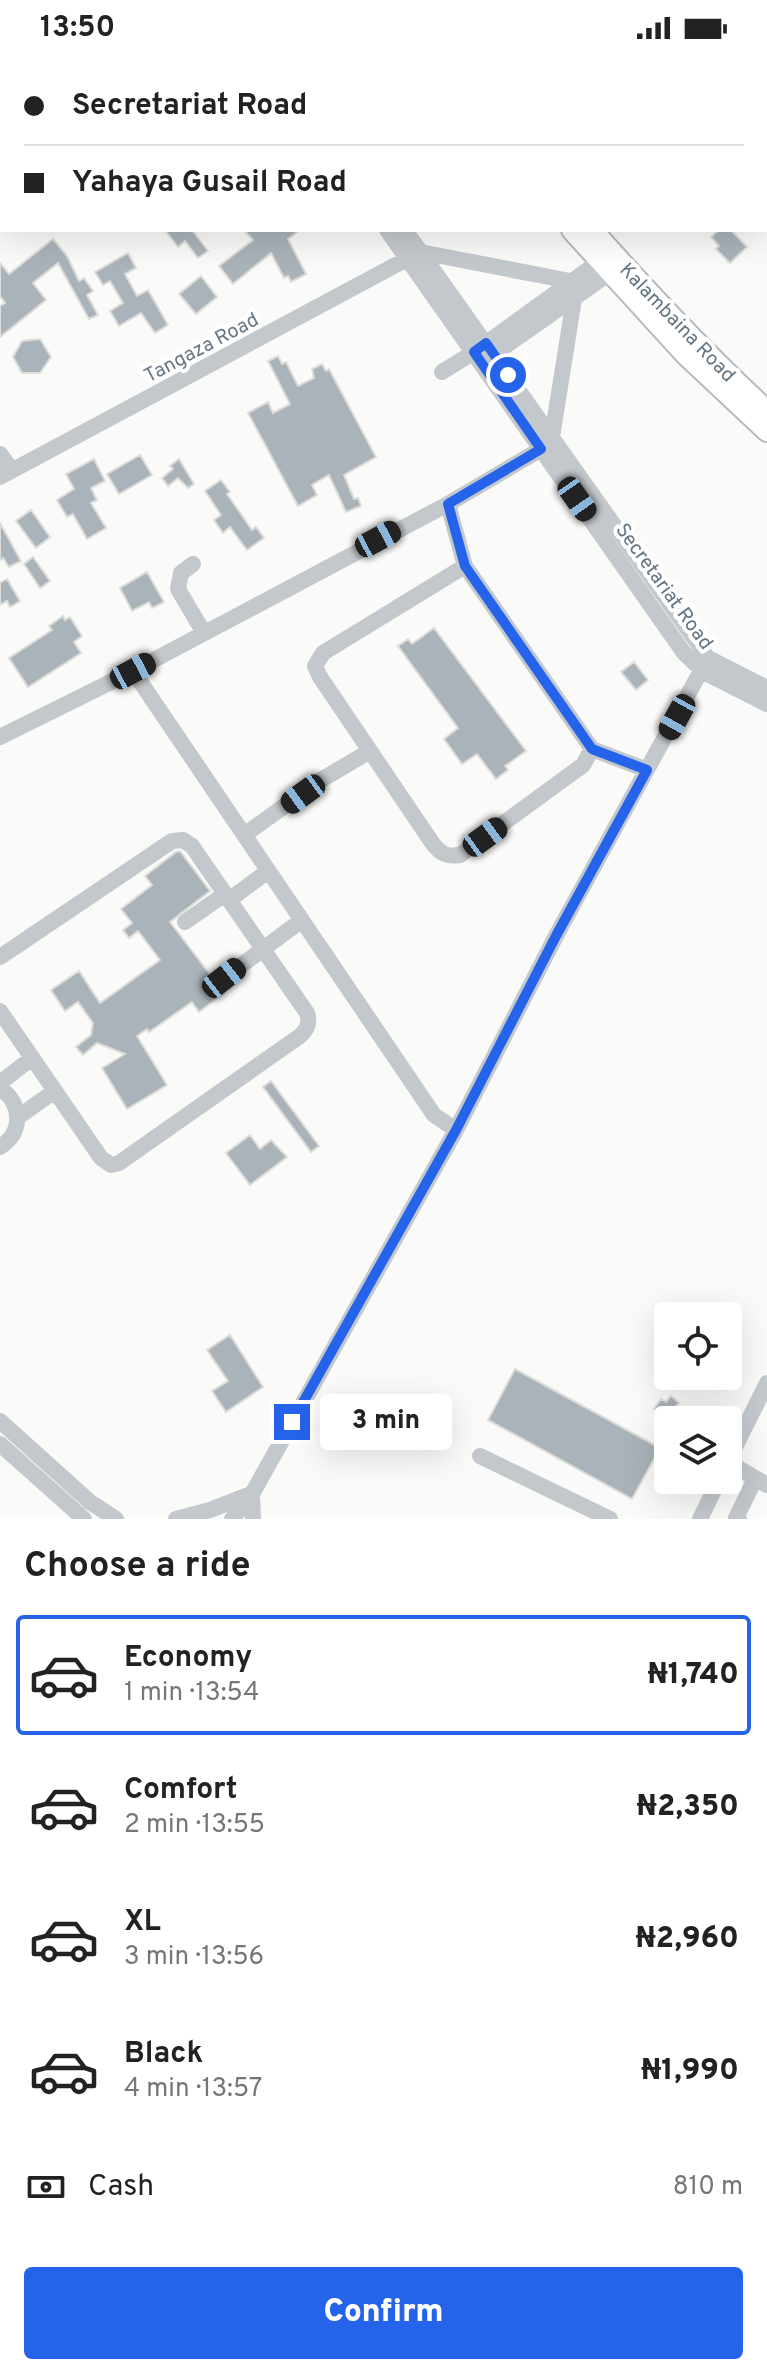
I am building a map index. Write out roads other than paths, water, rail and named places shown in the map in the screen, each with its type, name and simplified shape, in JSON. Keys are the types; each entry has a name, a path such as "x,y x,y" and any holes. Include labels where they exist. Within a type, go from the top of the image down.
{"main road":[{"path":"574,232 686,355 767,431"},
{"name":"Kalambaina Road","path":"594,232 660,306 767,411"}],"street":[{"name":"Secretariat Road","path":"389,232 414,255 705,665 767,704"},
{"name":"Secretariat Road","path":"406,232 414,255"},
{"path":"414,255 570,281"},
{"name":"Tangaza Road","path":"6,474 414,255"},
{"path":"484,352 570,281 605,267"},
{"path":"442,372 484,352 574,299 605,267"},
{"path":"0,737 133,671 448,504 546,443 574,299"},
{"path":"0,454 6,474"},
{"path":"448,504 465,566 592,749 647,770"},
{"path":"193,564 181,573 178,589 204,633"},
{"path":"465,566 323,653 315,666 433,844 449,857 460,855 583,765 592,749"},
{"name":"Secretariat Road","path":"705,665 767,688"},
{"path":"232,1519 252,1494 353,1310 382,1265 557,934 705,665"},
{"path":"133,671 434,1115 456,1130"},
{"path":"244,835 321,780 370,751"},
{"path":"0,957 176,839 187,841 307,1013 306,1029 300,1036 122,1161 111,1165 104,1161 0,1011"},
{"path":"185,922 268,871"},
{"path":"224,978 302,920"},
{"path":"0,1147 11,1138 18,1117 14,1102 0,1085 32,1058"},
{"path":"18,1117 55,1091"},
{"path":"742,1434 767,1383"},
{"path":"0,1421 90,1502 116,1519"},
{"path":"0,1444 84,1519"},
{"path":"480,1456 610,1519"},
{"path":"739,1519 736,1518 761,1482 742,1470"},
{"path":"176,1519 252,1494"},
{"path":"244,1519 252,1494"},
{"path":"252,1494 253,1519"},
{"path":"700,1519 712,1494"}]}
